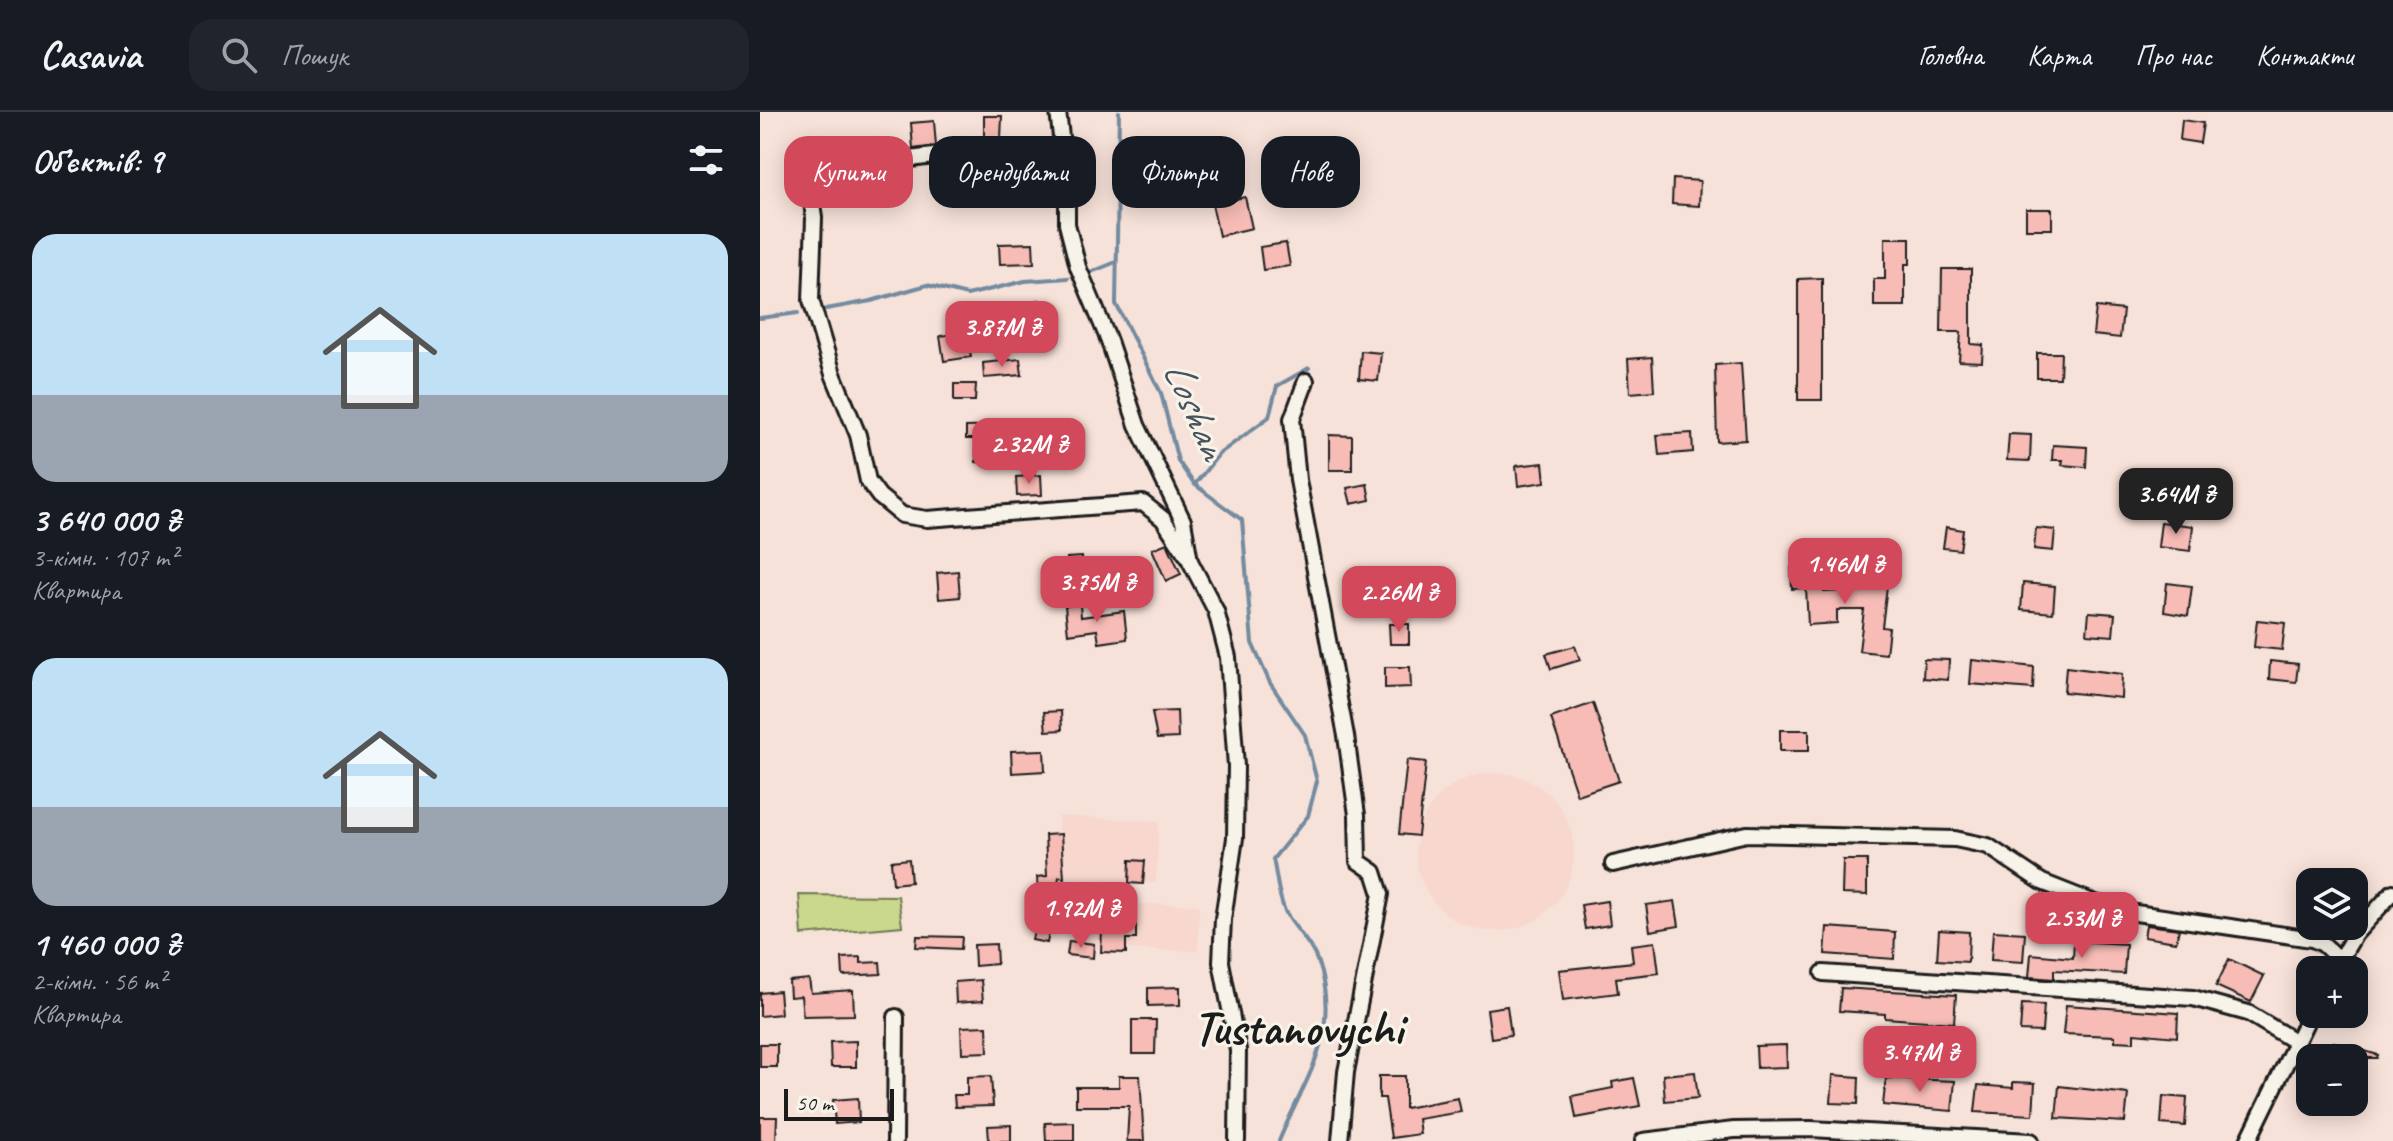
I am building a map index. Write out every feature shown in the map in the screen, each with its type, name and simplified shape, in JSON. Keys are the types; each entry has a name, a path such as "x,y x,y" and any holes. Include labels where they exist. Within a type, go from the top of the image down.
{"street":[{"path":"1058,112 1060,136"},
{"path":"929,157 808,172 814,218 811,300 833,374 858,435 868,481 879,496 902,515 927,519 1143,503 1163,519 1190,561 1216,611 1228,657 1236,766 1235,838 1223,919 1221,962 1238,1050 1237,1141"},
{"path":"1067,208 1067,224 1078,267 1109,341 1137,425 1183,521 1190,561"},
{"path":"1306,381 1292,419 1298,480 1346,736 1357,815 1358,861 1374,872 1381,894 1346,1072 1340,1141"},
{"path":"1613,864 1747,834 1974,841 2042,882 2095,903 2129,912 2312,939 2323,944 2331,956"},
{"path":"2342,956 2355,934 2393,892"},
{"path":"1823,973 2193,998 2248,1013 2296,1042"},
{"path":"895,1141 896,1017"},
{"path":"2248,1141 2303,1028"},
{"path":"1643,1141 1734,1130 1811,1129 2031,1141"}],"shaded area":[{"path":"1495,773 1525,779 1551,796 1568,822 1574,852 1568,882 1551,908 1525,925 1495,931 1465,925 1439,908 1422,882 1416,852 1422,822 1439,796 1465,779"},
{"path":"1059,816 1159,821 1156,883 1056,878"},
{"path":"1079,902 1199,905 1198,951 1077,948"}],"green space":[{"path":"799,895 898,896 902,926 802,935"}],"building":[{"path":"984,116 1002,116 1001,136 984,136"},
{"path":"2182,120 2203,123 2200,143 2180,140"},
{"path":"934,121 935,136 929,136 929,147 913,149 911,123"},
{"path":"1673,179 1700,181 1699,206 1672,204"},
{"path":"1245,197 1252,228 1219,236 1213,208 1245,208"},
{"path":"2026,209 2052,209 2052,229 2026,229"},
{"path":"1885,238 1910,238 1910,264 1905,264 1905,306 1874,306 1874,279 1885,279"},
{"path":"1033,243 1034,263 1000,264 999,244"},
{"path":"1286,243 1290,266 1263,270 1260,247"},
{"path":"1942,269 1971,269 1971,344 1983,345 1982,362 1959,361 1961,332 1941,332"},
{"path":"1822,278 1822,400 1798,400 1798,279"},
{"path":"1039,300 1048,332 1012,341 1008,326 1018,324 1013,308"},
{"path":"2096,307 2123,310 2120,338 2093,335"},
{"path":"967,332 971,357 944,361 940,336"},
{"path":"1361,351 1381,353 1378,381 1359,379"},
{"path":"2037,353 2061,353 2060,378 2037,378"},
{"path":"1652,357 1654,391 1630,393 1628,359"},
{"path":"1020,359 1022,375 984,378 983,363"},
{"path":"1741,363 1746,440 1717,442 1715,365"},
{"path":"954,384 976,384 975,401 954,401"},
{"path":"1000,426 1002,466 976,462 976,439 966,439 966,427"},
{"path":"1692,433 1693,452 1659,455 1657,435"},
{"path":"2009,434 2031,435 2030,461 2007,460"},
{"path":"1329,435 1352,436 1352,470 1329,470"},
{"path":"2053,445 2087,447 2086,467 2062,465 2063,460 2052,460"},
{"path":"1543,463 1545,482 1518,486 1516,466"},
{"path":"1041,475 1042,495 1017,496 1016,477"},
{"path":"1367,484 1370,500 1351,504 1347,488"},
{"path":"2161,522 2193,526 2190,551 2158,547"},
{"path":"1946,527 1963,530 1960,550 1943,548"},
{"path":"2036,528 2055,530 2053,551 2034,549"},
{"path":"1167,543 1181,574 1166,581 1152,549"},
{"path":"1082,557 1083,582 1068,583 1067,558"},
{"path":"1822,566 1824,592 1859,590 1860,584 1887,586 1882,627 1889,628 1886,654 1859,651 1864,610 1837,610 1837,623 1808,625 1806,588 1792,589 1791,568"},
{"path":"958,571 960,597 939,599 937,573"},
{"path":"1413,580 1431,580 1430,606 1413,606"},
{"path":"2023,583 2055,586 2053,613 2021,610"},
{"path":"2167,583 2192,586 2188,616 2164,612"},
{"path":"1080,604 1081,617 1124,611 1127,639 1099,643 1097,630 1068,634 1065,606"},
{"path":"2089,612 2115,614 2113,636 2087,634"},
{"path":"2257,620 2285,623 2282,650 2254,647"},
{"path":"1389,624 1409,624 1409,644 1390,644"},
{"path":"1575,646 1580,660 1551,669 1546,654"},
{"path":"1924,659 1949,660 1948,680 1923,678"},
{"path":"1972,660 2034,667 2033,689 1970,684"},
{"path":"2270,661 2298,664 2296,682 2269,679"},
{"path":"1385,667 1410,667 1411,687 1385,688"},
{"path":"2066,667 2122,674 2121,698 2064,692"},
{"path":"1593,703 1619,781 1577,795 1551,718"},
{"path":"1061,711 1062,730 1046,731 1044,712"},
{"path":"1177,711 1178,738 1157,739 1152,712"},
{"path":"1780,730 1809,730 1809,751 1780,751"},
{"path":"1044,750 1045,771 1012,773 1011,751"},
{"path":"1407,760 1426,762 1418,836 1399,834"},
{"path":"1061,834 1064,878 1059,877 1054,907 1050,907 1048,890 1038,891 1037,877 1047,876 1045,835"},
{"path":"909,859 911,882 893,884 891,861"},
{"path":"1130,860 1145,861 1143,884 1129,883"},
{"path":"1843,860 1867,860 1867,895 1842,894"},
{"path":"1607,901 1610,925 1585,929 1581,905"},
{"path":"1675,901 1679,926 1650,931 1646,905"},
{"path":"1103,908 1128,909 1127,924 1136,925 1136,939 1126,939 1126,953 1101,952"},
{"path":"1036,920 1051,923 1047,943 1032,940"},
{"path":"2146,925 2179,929 2176,942 2144,937"},
{"path":"1827,927 1895,932 1894,959 1825,954"},
{"path":"1939,930 1969,932 1968,962 1937,960"},
{"path":"1993,931 2025,933 2023,962 1991,960"},
{"path":"917,936 962,937 961,949 916,947"},
{"path":"1069,941 1094,944 1093,958 1067,955"},
{"path":"2074,941 2126,944 2124,974 2054,970 2054,979 2029,977 2031,954 2073,958"},
{"path":"1655,942 1659,973 1616,978 1618,993 1563,1000 1559,970 1633,962 1631,945"},
{"path":"996,944 997,964 975,966 974,945"},
{"path":"861,957 861,963 880,962 881,974 843,976 842,958"},
{"path":"2229,959 2264,976 2251,1002 2216,986"},
{"path":"809,979 811,993 853,990 854,1015 803,1016 801,996 790,997 789,981"},
{"path":"981,980 983,1001 956,1003 955,982"},
{"path":"1180,987 1180,1005 1148,1006 1148,988"},
{"path":"1841,988 1956,995 1954,1023 1839,1011"},
{"path":"779,991 781,1014 760,1016 760,993"},
{"path":"2022,1004 2044,1005 2042,1032 2020,1031"},
{"path":"2066,1005 2178,1013 2177,1037 2134,1033 2134,1042 2115,1041 2115,1036 2063,1034"},
{"path":"1507,1006 1511,1035 1491,1038 1487,1009"},
{"path":"1132,1020 1156,1020 1155,1054 1132,1054"},
{"path":"987,1026 988,1052 962,1053 961,1027"},
{"path":"856,1041 856,1067 831,1067 830,1042"},
{"path":"760,1044 777,1044 777,1067 760,1067"},
{"path":"1786,1045 1787,1067 1757,1068 1756,1046"},
{"path":"2368,1052 2378,1055 2377,1058 2368,1058"},
{"path":"1695,1072 1698,1098 1665,1101 1663,1075"},
{"path":"1833,1075 1859,1077 1858,1104 1831,1103"},
{"path":"991,1076 993,1106 955,1107 954,1095 967,1095 967,1077"},
{"path":"1119,1076 1140,1076 1144,1141 1127,1141 1129,1106 1076,1106 1076,1087 1119,1087"},
{"path":"1379,1076 1405,1076 1405,1108 1458,1098 1461,1112 1418,1119 1420,1134 1391,1138 1385,1098 1379,1098"},
{"path":"1634,1078 1640,1106 1576,1118 1572,1096 1613,1088 1612,1082"},
{"path":"1886,1078 1955,1081 1952,1111 1883,1105"},
{"path":"2013,1082 2035,1083 2033,1115 1975,1112 1978,1085 2013,1088"},
{"path":"2059,1086 2128,1094 2125,1122 2056,1118"},
{"path":"2163,1096 2187,1098 2185,1126 2161,1124"},
{"path":"858,1098 859,1122 835,1124 833,1100"},
{"path":"760,1117 777,1117 776,1141 760,1141"},
{"path":"1074,1122 1074,1141 1046,1141 1045,1123"},
{"path":"1011,1125 1011,1141 989,1141 988,1126"}],"waterway":[{"name":"Loshan","path":"1119,112 1116,304 1161,393 1178,461 1194,484 1242,520 1252,643 1270,683 1305,735 1317,781 1308,816 1273,859 1283,907 1317,960 1326,1010 1318,1054 1279,1141"},
{"path":"1089,273 1116,262"},
{"path":"826,309 871,301 927,285 967,295 1025,281 1068,278"},
{"path":"760,318 798,313"},
{"path":"1195,484 1219,454 1269,417 1277,386 1309,368"}],"district":[{"name":"Tustanovychi","path":"1298,1027"}]}
